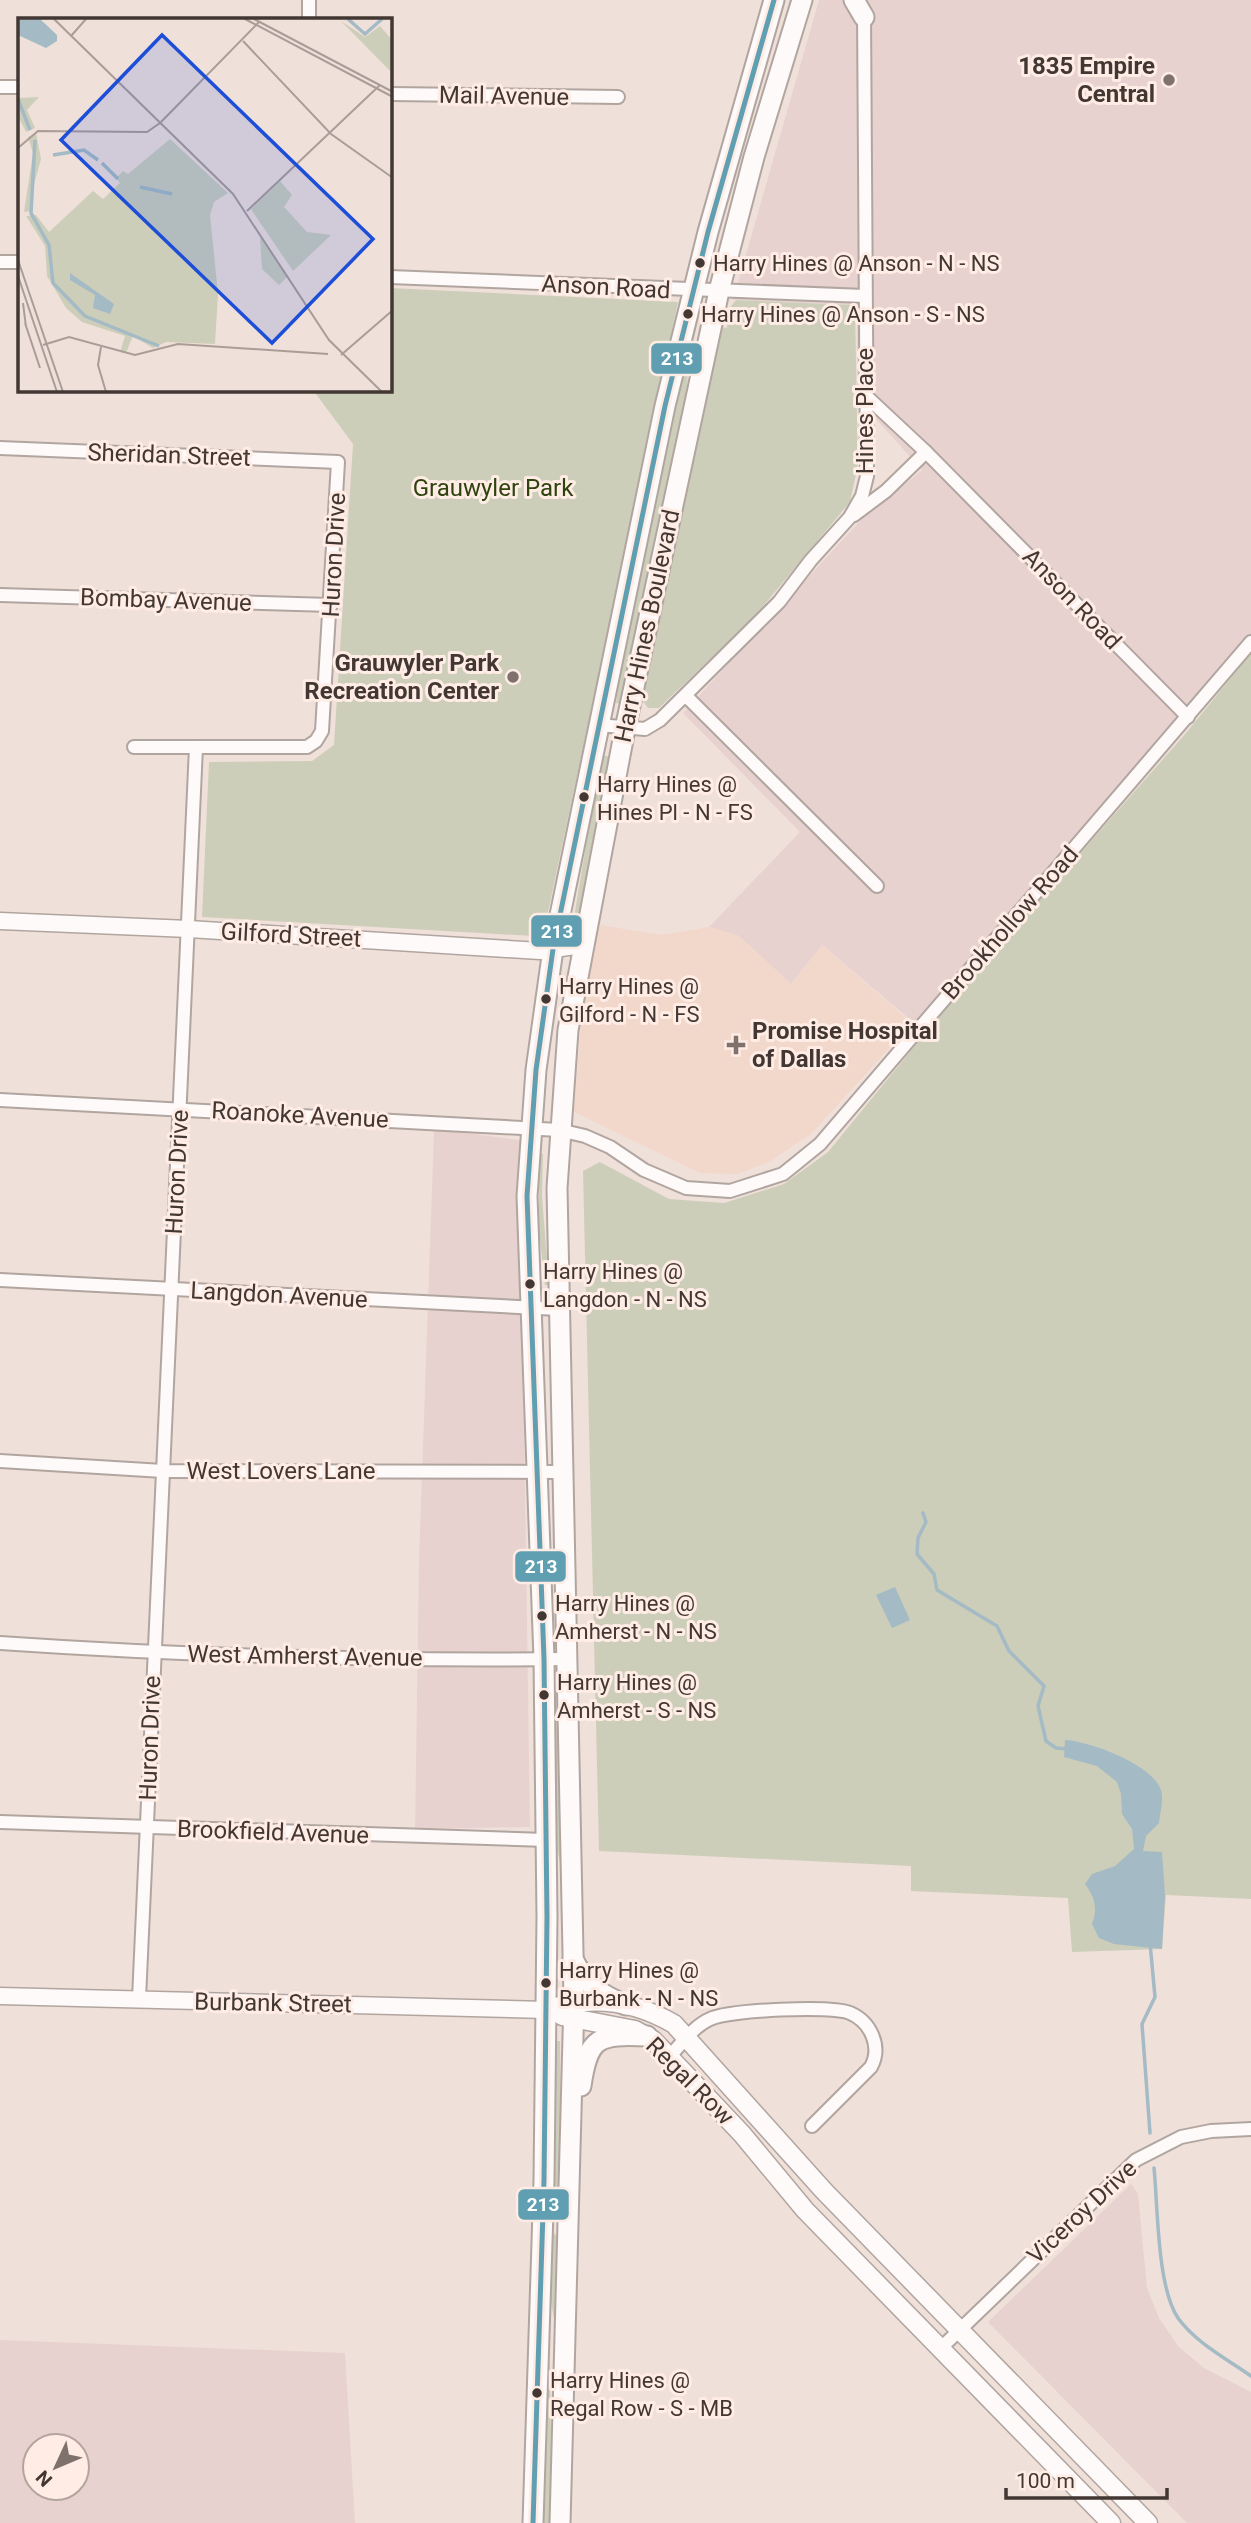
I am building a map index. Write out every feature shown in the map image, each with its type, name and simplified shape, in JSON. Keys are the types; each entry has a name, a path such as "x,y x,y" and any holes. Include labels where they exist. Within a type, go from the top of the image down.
{"main road":[{"name":"Harry Hines Boulevard","path":"533,2523 544,2180 546,1840 544,1659 527,1196 530,1128 541,1016 598,725 692,291 774,0"},
{"name":"Harry Hines Boulevard","path":"559,2523 573,2021 569,1659 561,1472 558,1309 559,1130 568,1030 625,729 719,291 766,120 803,1"},
{"path":"742,112 766,120"},
{"path":"573,1958 585,1979 597,1992 626,2005"},
{"name":"Regal Row","path":"546,2010 573,2000 626,2005 657,2014 688,2037 851,2218 1148,2523"},
{"name":"Regal Row","path":"546,2010 573,2021 615,2025 647,2036 670,2056 831,2236 1111,2523"},
{"path":"570,2135 590,2049 607,2036 647,2036"},
{"path":"721,2111 737,2113 774,2144 788,2149"},
{"path":"544,2180 550,2193 551,2218 556,2226 568,2230"},
{"path":"831,2236 851,2218"},
{"path":"537,2341 564,2342"},
{"path":"1079,2490 1097,2471"}],"street":[{"path":"309,0 309,18"},
{"name":"Hines Place","path":"598,725 625,729 650,727 686,696 761,624 811,560 850,517 862,496 867,476 861,6"},
{"path":"0,87 18,88"},
{"name":"Mail Avenue","path":"392,94 618,97"},
{"path":"0,261 18,262"},
{"name":"Anson Road","path":"392,277 865,296"},
{"name":"Anson Road","path":"866,396 926,452 1188,717"},
{"name":"Sheridan Street","path":"0,449 338,462"},
{"path":"850,517 886,491 926,452"},
{"name":"Huron Drive","path":"139,1999 196,747 307,747 316,741 322,731 338,462"},
{"name":"Bombay Avenue","path":"0,595 331,605"},
{"name":"Brookhollow Road","path":"559,1130 597,1141 644,1170 687,1188 730,1191 783,1174 820,1144 1251,642"},
{"path":"686,696 877,886"},
{"path":"134,747 196,747"},
{"name":"Gilford Street","path":"0,921 553,949 582,945"},
{"name":"Roanoke Avenue","path":"0,1100 559,1130"},
{"name":"Langdon Avenue","path":"0,1279 558,1309"},
{"name":"West Lovers Lane","path":"0,1461 163,1471 561,1472"},
{"name":"West Amherst Avenue","path":"0,1643 154,1653 569,1659"},
{"name":"Brookfield Avenue","path":"0,1822 546,1840"},
{"name":"Burbank Street","path":"0,1996 546,2010"},
{"path":"670,2056 710,2019 745,2011 848,2012 862,2020 874,2041 876,2059 812,2126"},
{"name":"Viceroy Drive","path":"941,2348 1136,2160 1181,2137 1210,2130 1251,2129"}],"shaded area":[{"path":"819,0 1251,0 1251,653 926,1033 822,945 791,984 739,936 709,927 800,832 683,713 859,522 922,470 857,398 857,313 850,305 733,300"},
{"name":"Promise Hospital of Dallas","path":"600,925 661,935 709,927 739,936 791,984 822,945 912,1023 811,1134 770,1161 738,1174 700,1173 574,1112 582,1009"},
{"path":"434,1129 520,1140 530,1827 415,1829 419,1560"},
{"path":"1131,2184 1138,2194 1147,2288 1159,2318 1179,2347 1204,2368 1251,2392 1251,2523 1187,2523 988,2322"},
{"path":"0,2340 345,2353 355,2523 0,2523"}],"green space":[{"name":"Grauwyler Park","path":"392,288 678,302 545,926 533,936 202,917 209,762 312,761 334,745 353,444 314,392 392,392"},
{"path":"736,300 850,305 855,309 858,465 850,502 754,617 659,708 648,708 641,699 721,327 727,328 728,310"},
{"path":"695,315 699,316 689,361 686,397 621,704 616,703 627,621"},
{"path":"1251,653 1251,1899 1166,1895 1162,1949 1072,1952 1068,1898 911,1891 911,1866 599,1851 583,1171 600,1162 669,1199 724,1203 784,1184 828,1152 971,977 1186,733"},
{"path":"601,755 611,757 578,918 574,917"},
{"path":"539,1154 543,1154 542,1196 549,1285 545,1285 539,1230"},
{"path":"550,1684 556,1684 563,1876 556,1844"},
{"path":"554,2041 560,2041 561,2218 557,2218 555,2211"},
{"path":"550,2229 559,2238 557,2319 554,2319 549,2291"},
{"path":"546,2366 550,2366 552,2523 542,2523"}],"water":[{"path":"895,1587 910,1620 892,1628 876,1595"},
{"path":"1065,1740 1104,1750 1134,1763 1156,1781 1161,1790 1159,1823 1146,1836 1143,1851 1162,1852 1165,1895 1162,1949 1114,1944 1099,1938 1092,1924 1094,1903 1085,1884 1092,1874 1115,1866 1134,1849 1132,1829 1122,1814 1117,1782 1097,1766 1064,1757"}],"waterway":[{"path":"923,1513 926,1522 918,1538 917,1554 934,1574 937,1590 997,1626 1009,1651 1044,1686 1038,1706 1046,1741 1056,1748 1067,1749"},
{"path":"1150,1943 1155,1997 1142,2024 1150,2133"},
{"path":"1154,2168 1162,2267 1171,2304 1185,2327 1212,2350 1251,2376"}],"transit line":[{"name":"213","path":"533,2523 544,2180 547,1917 544,1659 527,1196 536,1070 553,949 665,406 708,232 774,0"}],"place":[{"name":"1835 Empire Central","path":"1169,80"},
{"name":"Harry Hines @ Anson - N - NS","path":"700,263"},
{"name":"Harry Hines @ Anson - S - NS","path":"688,314"},
{"name":"Grauwyler Park Recreation Center","path":"513,677"},
{"name":"Harry Hines @ Hines Pl - N - FS","path":"584,797"},
{"name":"Harry Hines @ Gilford - N - FS","path":"546,999"},
{"name":"Promise Hospital of Dallas","path":"736,1045"},
{"name":"Harry Hines @ Langdon - N - NS","path":"530,1284"},
{"name":"Harry Hines @ Amherst - N - NS","path":"542,1616"},
{"name":"Harry Hines @ Amherst - S - NS","path":"544,1695"},
{"name":"Harry Hines @ Burbank - N - NS","path":"546,1983"},
{"name":"Harry Hines @ Regal Row - S - MB","path":"537,2393"}]}
